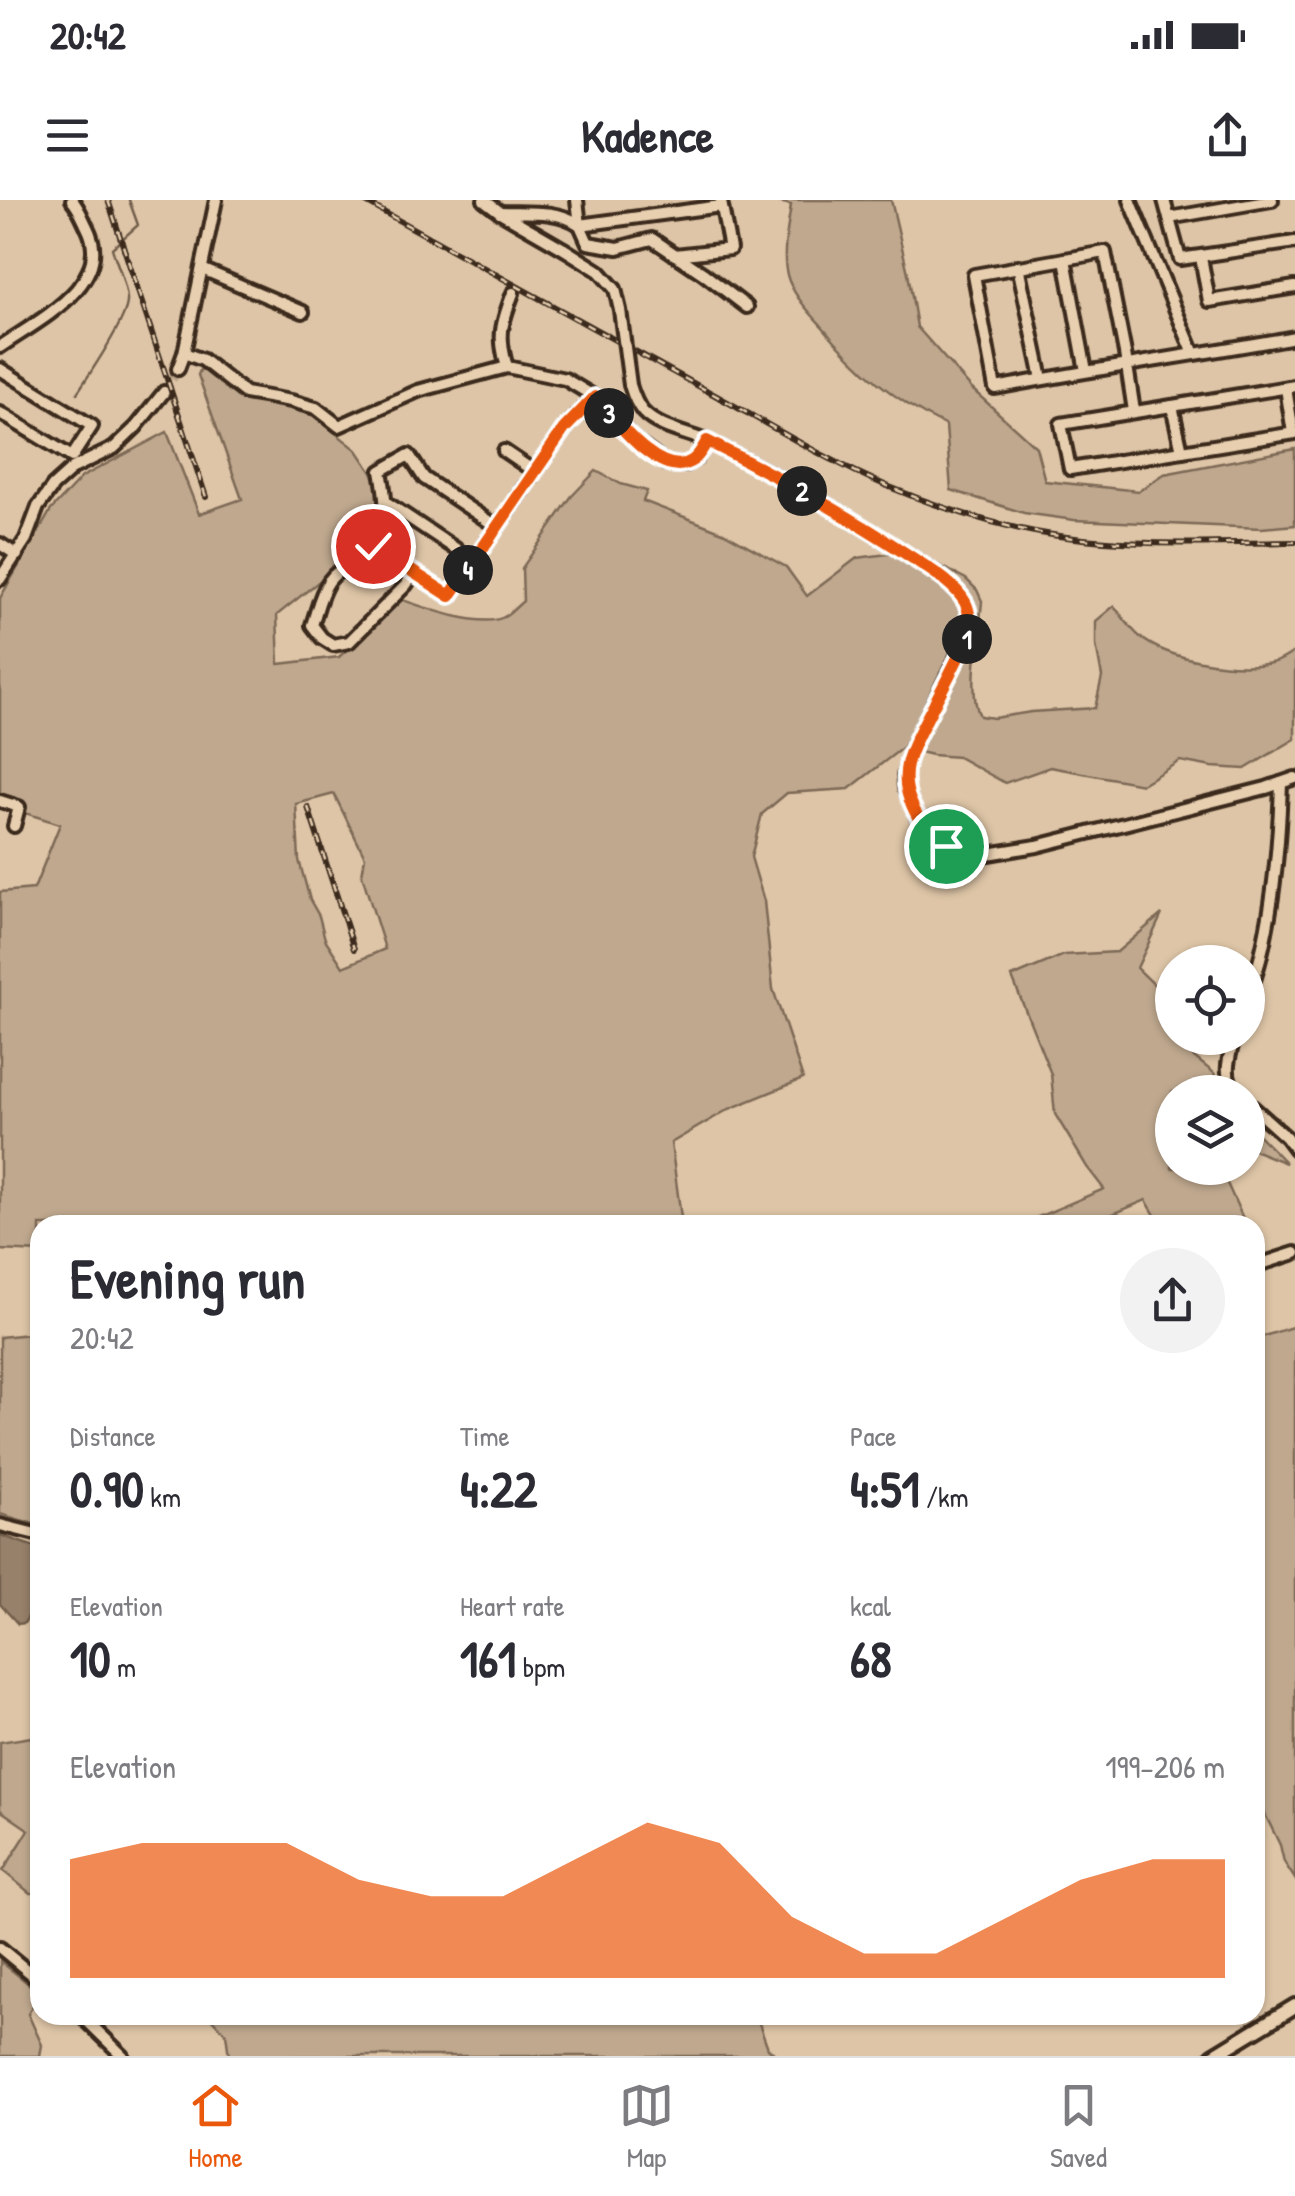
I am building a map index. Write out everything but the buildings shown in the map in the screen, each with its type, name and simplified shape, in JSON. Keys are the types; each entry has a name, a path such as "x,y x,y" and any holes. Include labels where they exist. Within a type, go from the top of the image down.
{"main road":[{"path":"1265,2024 1295,2006"},
{"path":"1213,2056 1264,2025"}],"street":[{"path":"0,346 62,304 87,276 92,260 91,235 72,200"},
{"path":"178,369 216,200"},
{"path":"484,200 599,271 614,289 630,385 645,414 707,441 886,540 924,566 966,603 970,632 911,749 904,776 917,817 928,833 946,846 986,854 1038,846 1295,778"},
{"path":"508,200 527,212"},
{"path":"577,200 580,225 588,243 618,248 652,240 747,308"},
{"path":"1130,200 1194,354"},
{"path":"1164,200 1180,259 1295,242"},
{"path":"1169,218 1272,200"},
{"path":"500,212 569,217 580,225 721,203 730,249 674,255"},
{"path":"1134,411 1127,365 1105,252 974,276 995,388 1086,371 1127,365 1295,337"},
{"path":"1201,257 1210,301 1295,287"},
{"path":"1066,259 1086,371"},
{"path":"1018,266 1042,379"},
{"path":"202,268 303,312"},
{"path":"507,366 500,334 513,293"},
{"path":"184,353 203,360 245,393 316,408 339,426 418,392 507,366 564,379 595,397 636,442 664,463 684,465 696,458 707,441"},
{"path":"0,369 92,426 72,457 0,413"},
{"path":"1290,387 1294,433 1070,469 1061,424 1134,411 1290,387"},
{"path":"0,579 52,486 73,468 114,448 164,392"},
{"path":"373,546 450,596 564,429 595,397"},
{"path":"1172,406 1182,451"},
{"path":"504,451 534,472"},
{"path":"414,573 349,642 333,645 312,625 330,580 364,555 381,535 387,503 380,471 410,455 424,478 497,527"},
{"path":"387,503 474,561"},
{"path":"0,544 16,555"},
{"path":"1262,945 1281,783"},
{"path":"0,802 19,807 14,826"},
{"path":"1265,1118 1295,1148"},
{"path":"1265,1263 1295,1253"},
{"path":"0,1525 30,1532"},
{"path":"0,1948 30,1973"},
{"path":"91,2025 123,2056"}],"shaded area":[{"path":"771,200 891,200 917,327 972,389 1036,447 1045,481 1139,491 1164,474 1295,449 1295,525 1262,528 1074,520 1024,513 951,490 946,426 878,383 803,304 789,281 785,263 791,205"},
{"path":"203,363 232,391 249,401 313,415 357,450 381,486 375,540 277,615 279,664 339,657 400,599 467,619 494,620 506,616 523,601 522,568 571,497 596,471 647,491 643,501 723,532 786,567 807,596 857,558 911,551 966,579 982,601 974,677 980,716 1095,708 1102,677 1096,621 1114,606 1129,626 1151,644 1204,662 1260,665 1295,651 1295,739 1245,769 1180,761 1142,784 1050,767 1005,783 958,757 902,748 849,789 787,793 762,814 751,857 764,901 773,989 803,1079 729,1109 671,1143 681,1215 30,1215 30,1252 0,1250 0,892 34,889 60,824 0,805 0,598 51,510 82,477 167,432 199,514 242,499 198,375","holes":["334,794 365,857 362,875 385,949 343,967 325,939 310,900 299,860 296,804"]},
{"path":"1162,914 1137,968 1155,985 1155,1055 1191,1055 1215,1075 1155,1075 1155,1185 1228,1185 1241,1215 1155,1215 1146,1200 1111,1215 1043,1215 1104,1189 1055,1114 1051,1074 1012,977 1064,955 1117,952"},
{"path":"1265,1141 1286,1163 1265,1155"},
{"path":"1295,1326 1295,1879 1265,1814 1265,1336"},
{"path":"30,1334 30,1523 0,1514 0,1337"},
{"path":"0,1535 30,1546 30,1614 24,1623 18,1624 0,1604"},
{"path":"30,1737 30,1893 3,1871 29,1830 0,1810 0,1742"},
{"path":"0,1961 30,1985 30,2025 42,2045 40,2056 0,2056"},
{"path":"217,2025 760,2025 768,2048 777,2056 229,2056 226,2034"}],"waterway":[{"path":"77,393 125,311 126,290 112,248 138,225 129,200"}],"tunnel":[{"path":"164,392 178,369"}],"railway":[{"path":"108,200 206,497"},
{"path":"362,200 820,454 918,498 967,515 1050,535 1155,543 1295,542"},
{"path":"308,807 354,949"}],"route":[{"path":"373,546 450,596 564,429 595,397 636,442 664,463 684,465 696,458 707,441 737,456 886,540 924,566 966,603 970,632 911,749 904,776 917,817 928,833 946,846"}]}
